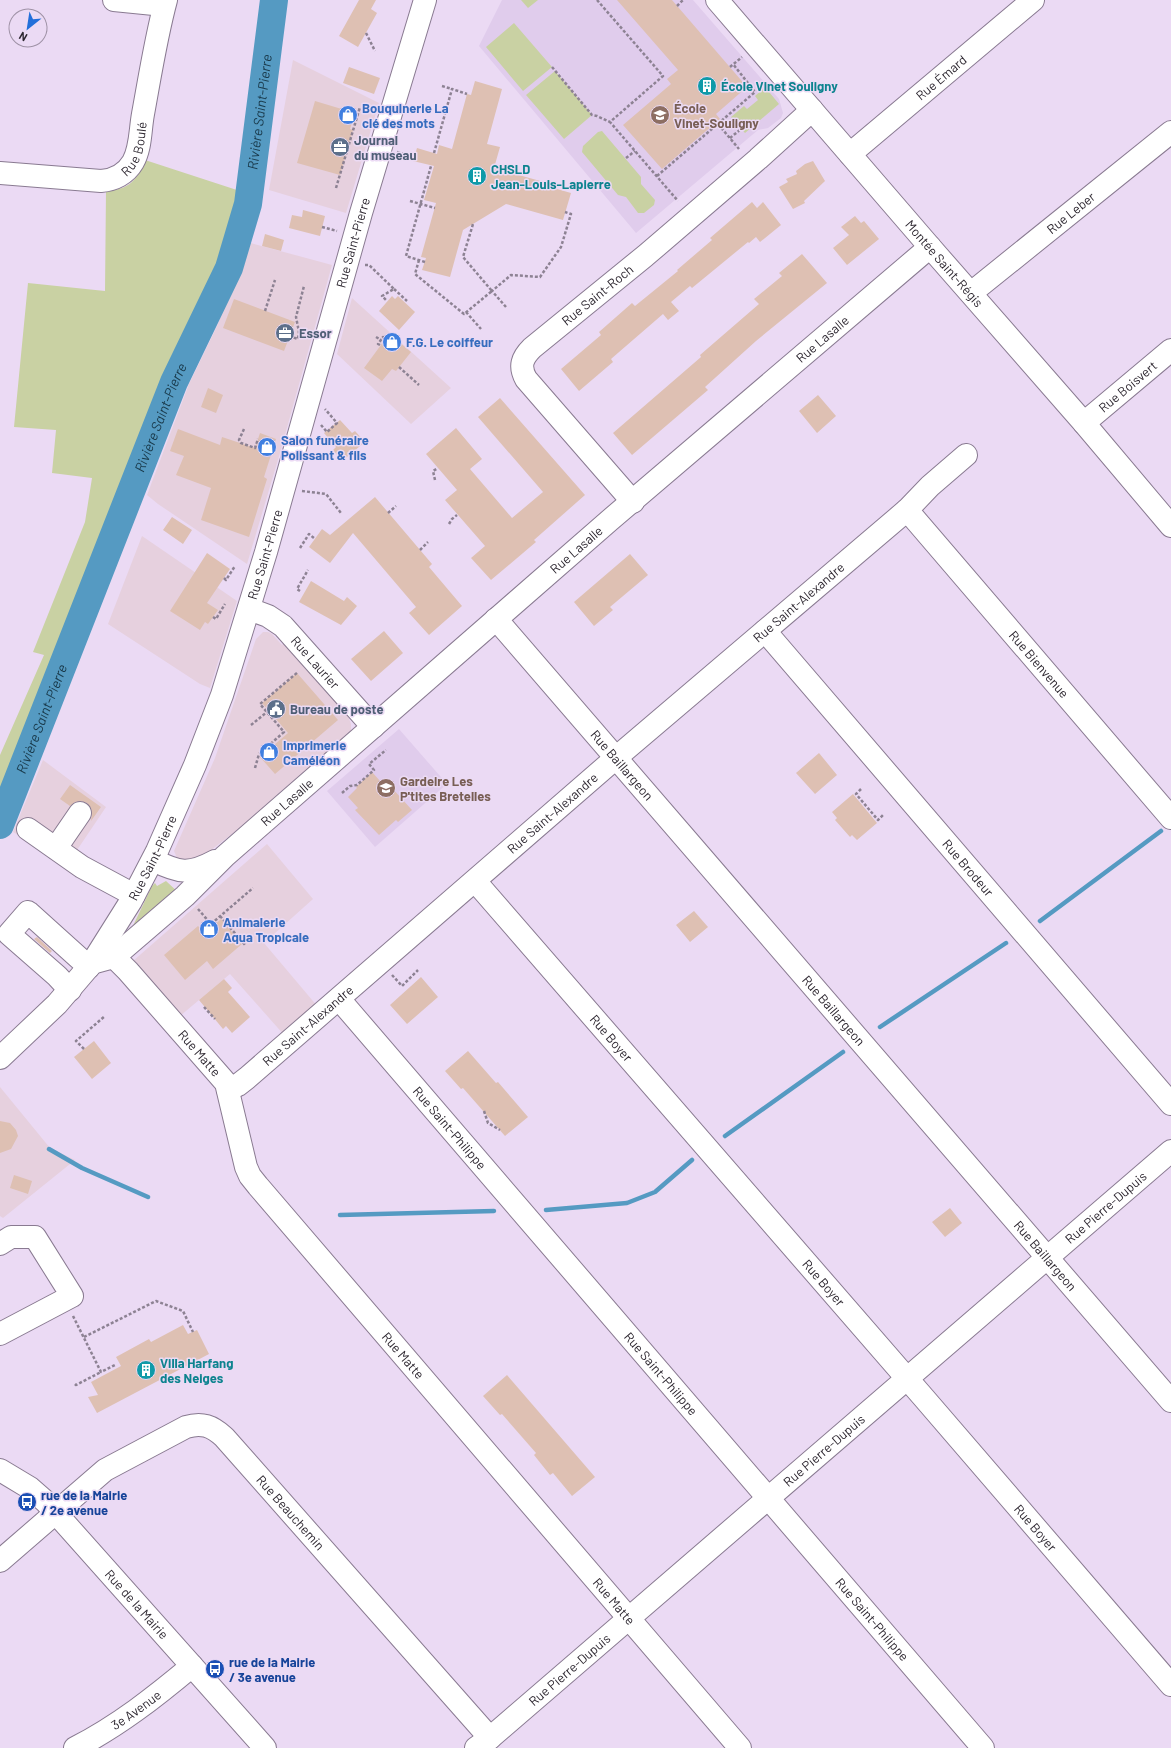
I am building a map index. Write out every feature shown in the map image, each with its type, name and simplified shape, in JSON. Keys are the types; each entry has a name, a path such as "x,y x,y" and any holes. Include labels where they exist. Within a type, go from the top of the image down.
{"street":[{"path":"114,0 165,2"},
{"name":"Rue Saint-Pierre","path":"0,1058 40,1022 99,959 153,860 209,729 249,610 364,202 425,0"},
{"name":"Rue Émard","path":"850,154 1033,0"},
{"name":"Rue Boulé","path":"0,173 101,181 114,179 129,168 139,146 165,2"},
{"name":"Montée Saint-Régis","path":"724,2 812,110 1084,423 1171,526"},
{"name":"Rue Saint-Roch","path":"632,502 526,379 523,373 522,361 532,348 657,246 812,110"},
{"name":"Rue Leber","path":"971,293 1171,132"},
{"name":"Rue Lasalle","path":"99,959 185,896 225,856 496,619 930,247"},
{"name":"Rue Boisvert","path":"1084,423 1171,350"},
{"name":"Rue Saint-Alexandre","path":"228,1090 247,1078 339,999 617,758 907,510 930,486 966,455"},
{"name":"Rue Bienvenue","path":"907,510 1171,818"},
{"name":"Rue Laurier","path":"249,610 268,616 283,626 373,727"},
{"name":"Rue Baillargeon","path":"496,619 1171,1401"},
{"name":"Rue Brodeur","path":"765,631 1171,1104"},
{"path":"56,848 80,813"},
{"path":"28,829 82,866 134,895"},
{"name":"Rue Lasalle","path":"153,860 173,870 184,872 202,868 225,856"},
{"name":"Rue Boyer","path":"475,881 1171,1685"},
{"name":"Rue Matte","path":"70,990 57,976 9,934 28,912 99,959 221,1076 228,1090 246,1167 250,1176 740,1748"},
{"name":"Rue Saint-Philippe","path":"339,999 983,1748"},
{"name":"Rue Pierre-Dupuis","path":"483,1743 1171,1151"},
{"path":"0,1244 11,1237 35,1237 68,1298 0,1334"},
{"name":"Rue Beauchemin","path":"0,1561 97,1476 121,1461 186,1427 200,1424 213,1428 229,1442 483,1743"},
{"name":"Rue de la Mairie","path":"0,1470 39,1495 265,1748"},
{"name":"3e Avenue","path":"75,1748 99,1735 130,1715 192,1666"}],"path":[{"path":"597,0 663,76 610,122"},
{"path":"677,6 683,0"},
{"path":"366,33 375,51"},
{"path":"730,67 744,56"},
{"path":"657,176 705,133 756,92 733,64"},
{"path":"552,67 592,115 610,122 678,201"},
{"path":"442,86 467,94"},
{"path":"434,153 452,89"},
{"path":"336,188 355,116 360,107"},
{"path":"718,124 739,148"},
{"path":"730,138 741,129"},
{"path":"393,150 414,157"},
{"path":"626,158 635,151"},
{"path":"425,262 406,256 431,166"},
{"path":"410,201 435,208"},
{"path":"419,260 415,274 464,314 511,275 540,277 561,247 571,214 565,212"},
{"path":"473,224 463,257 506,307"},
{"path":"322,227 343,233"},
{"path":"359,266 369,265 407,301"},
{"path":"265,311 276,280"},
{"path":"289,336 298,339 299,332 296,317 304,286"},
{"path":"388,302 382,296 394,289"},
{"path":"466,312 481,328"},
{"path":"376,337 380,340"},
{"path":"380,340 383,337 387,340"},
{"path":"380,340 378,344 380,345"},
{"path":"399,367 419,385"},
{"path":"320,404 337,423 327,432"},
{"path":"244,429 239,440 241,443 255,448 258,439"},
{"path":"435,480 433,471 438,468"},
{"path":"296,489 310,493 318,492 326,494 341,513"},
{"path":"388,513 396,506"},
{"path":"449,524 452,519 458,515"},
{"path":"300,548 309,534 315,539"},
{"path":"420,550 428,542"},
{"path":"224,578 226,580 235,566"},
{"path":"300,591 297,589 308,570"},
{"path":"213,617 216,619 225,604"},
{"path":"255,768 259,754 266,750 285,732 260,704 297,671 302,676"},
{"path":"251,726 267,712"},
{"path":"265,741 269,746"},
{"path":"342,793 350,786 357,785 374,770 369,764 386,750"},
{"path":"861,789 856,794 866,807 878,820 884,815"},
{"path":"194,904 211,924 253,888"},
{"path":"220,916 246,946"},
{"path":"402,986 418,970"},
{"path":"204,1007 215,1019"},
{"path":"84,1049 76,1041 106,1016"},
{"path":"484,1111 488,1123 500,1130"},
{"path":"68,1298 84,1337 101,1372"},
{"path":"84,1337 156,1301 183,1311 193,1332"},
{"path":"75,1384 76,1385 115,1365"},
{"path":"106,1370 107,1374"}],"shaded area":[{"name":"École Vinet-Souligny","path":"502,0 693,0 779,99 783,113 781,118 768,128 758,130 636,233 479,46"},
{"path":"293,60 379,103 346,213 269,190"},
{"path":"247,242 332,265 280,453 247,564 147,495 189,384 218,324"},
{"path":"352,298 451,388 411,424 337,354"},
{"path":"142,536 237,601 210,688 200,684 108,624"},
{"path":"263,632 272,634 282,645 285,642 340,705 348,716 351,724 351,731 289,790 193,864 185,862 177,858 174,851 215,758 256,639"},
{"name":"Gardeire Les P'tites Bretelles","path":"399,729 447,784 375,847 327,791"},
{"path":"43,760 106,807 67,865 13,832"},
{"path":"267,844 313,899 264,943 318,1007 285,1036 230,974 180,1016 133,961"},
{"path":"0,1087 50,1148 75,1160 3,1218 0,1216"}],"green space":[{"path":"521,0 538,0 528,8"},
{"path":"514,23 552,67 523,91 486,47"},
{"path":"555,71 592,115 564,139 526,95"},
{"path":"765,87 779,104 745,133 731,117 744,106 747,109 758,100 755,96"},
{"path":"602,131 641,177 641,184 655,200 654,205 644,213 638,213 626,197 618,195 582,152 583,146 598,132"},
{"path":"145,160 243,192 217,265 121,482 0,793 0,755 44,655 33,652 85,522 92,478 52,473 56,430 14,427 28,283 105,291 106,191 120,189 131,183 139,173"},
{"path":"166,881 180,894 131,930 152,886 155,883 157,886"}],"building":[{"path":"359,0 376,0 371,9 377,13 358,47 339,36"},
{"name":"École Vinet Souligny","path":"617,0 672,0 747,87 716,114 720,119 662,169 623,125 671,84 667,79 678,70"},
{"path":"349,67 380,78 374,94 343,83"},
{"name":"CHSLD Jean-Louis-Lapierre","path":"475,81 502,89 487,144 500,147 494,168 551,184 550,187 571,193 563,220 506,204 463,230 450,277 422,270 426,258 421,257 436,203 424,200 434,166 413,161 417,148 437,154 439,145 452,149 467,94 471,95"},
{"path":"315,101 355,113 350,129 353,130 340,175 297,163"},
{"path":"813,161 825,181 804,201 805,203 793,209 779,187 788,182 786,179 797,174 796,171 805,164"},
{"path":"752,202 757,208 763,202 781,225 760,242 756,237 749,243 748,242 692,288 690,286 671,302 679,311 668,320 663,314 611,359 613,362 579,391 561,369 601,335 599,332 632,303 635,306 678,271 677,270 712,240 710,238"},
{"path":"303,210 325,216 320,236 289,228 292,215 302,217"},
{"path":"855,216 861,223 864,221 879,239 847,265 833,248 849,235 841,227"},
{"path":"265,234 284,240 281,251 262,246"},
{"path":"802,254 827,283 756,341 705,387 708,390 632,455 613,433 701,357 700,355 759,304 754,299 782,276 779,273"},
{"path":"392,296 395,299 398,296 415,312 399,330 379,311"},
{"path":"234,299 295,322 284,351 223,328"},
{"path":"389,334 411,352 396,371 392,369 382,381 364,368"},
{"path":"208,388 223,395 216,413 201,407"},
{"path":"818,395 836,416 817,433 799,411"},
{"path":"500,398 585,495 534,540 536,542 491,580 471,558 485,546 445,500 457,490 426,454 456,428 482,459 470,469 512,518 543,492 478,417"},
{"path":"340,420 352,433 355,431 365,442 342,461 333,450 336,447 324,433"},
{"path":"178,429 220,445 222,437 255,448 260,433 276,439 264,477 267,479 249,537 201,520 211,488 176,475 184,456 170,451"},
{"path":"375,497 432,564 429,567 462,606 429,635 409,613 416,607 353,533 330,563 309,547 322,529 330,535"},
{"path":"172,517 192,530 183,544 163,530"},
{"path":"207,553 230,569 207,603 218,610 208,624 205,622 200,630 170,611"},
{"path":"630,554 648,575 610,607 613,610 594,626 574,602"},
{"path":"311,581 344,601 347,597 357,606 341,625 299,602"},
{"path":"384,631 403,653 371,681 351,659"},
{"path":"297,673 338,720 275,774 260,757 288,733 262,703"},
{"path":"819,753 837,775 815,794 796,773"},
{"path":"372,772 389,791 392,788 412,810 398,822 396,820 379,835 355,810 358,808 348,797"},
{"path":"70,785 101,807 91,821 91,808 87,803 81,801 75,802 70,806 60,799"},
{"path":"853,794 877,823 857,840 852,835 850,837 835,820 837,818 832,812"},
{"path":"694,911 708,927 690,942 676,925"},
{"path":"221,919 242,944 213,969 207,961 185,980 164,955 198,926 201,929 209,922 213,926"},
{"path":"37,937 52,951 50,953 34,939"},
{"path":"421,977 438,997 407,1024 390,1005"},
{"path":"224,979 232,988 228,992 250,1017 232,1033 226,1026 223,1029 199,1000"},
{"path":"94,1041 111,1063 92,1079 74,1057"},
{"path":"468,1051 496,1083 498,1082 528,1117 505,1136 463,1088 461,1089 445,1071"},
{"path":"0,1121 10,1123 16,1130 18,1136 11,1149 0,1153"},
{"path":"14,1175 32,1181 28,1194 10,1188"},
{"path":"950,1208 962,1223 945,1237 932,1222"},
{"name":"Villa Harfang des Neiges","path":"183,1325 188,1334 197,1330 209,1354 97,1413 88,1397 98,1395 91,1382 121,1366 116,1357 149,1339 151,1342"},
{"path":"507,1375 595,1477 572,1496 553,1473 550,1475 534,1455 536,1453 502,1414 500,1415 483,1396"}],"waterway":[{"name":"Rivière Saint-Pierre","path":"0,825 174,382 229,268 248,204 274,0"},
{"path":"1040,921 1161,831"},
{"path":"880,1027 1006,943"},
{"path":"725,1136 843,1052"},
{"path":"49,1149 82,1168 148,1197"},
{"path":"546,1210 627,1203 655,1192 692,1160"},
{"path":"340,1215 494,1211"}],"place":[{"name":"École Vinet Souligny","path":"707,86"},
{"name":"Bouquinerie La clé des mots","path":"348,115"},
{"name":"École Vinet-Souligny","path":"660,115"},
{"name":"Journal du museau","path":"340,147"},
{"name":"CHSLD Jean-Louis-Lapierre","path":"477,176"},
{"name":"Essor","path":"285,333"},
{"name":"F.G. Le coiffeur","path":"392,342"},
{"name":"Salon funéraire Poiissant & fils","path":"267,447"},
{"name":"Bureau de poste","path":"276,709"},
{"name":"Imprimerie Caméléon","path":"269,752"},
{"name":"Gardeire Les P'tites Bretelles","path":"386,788"},
{"name":"Animalerie Aqua Tropicale","path":"209,929"},
{"name":"Villa Harfang des Neiges","path":"146,1370"},
{"name":"rue de la Mairie / 2e avenue","path":"27,1502"},
{"name":"rue de la Mairie / 3e avenue","path":"215,1669"}]}
